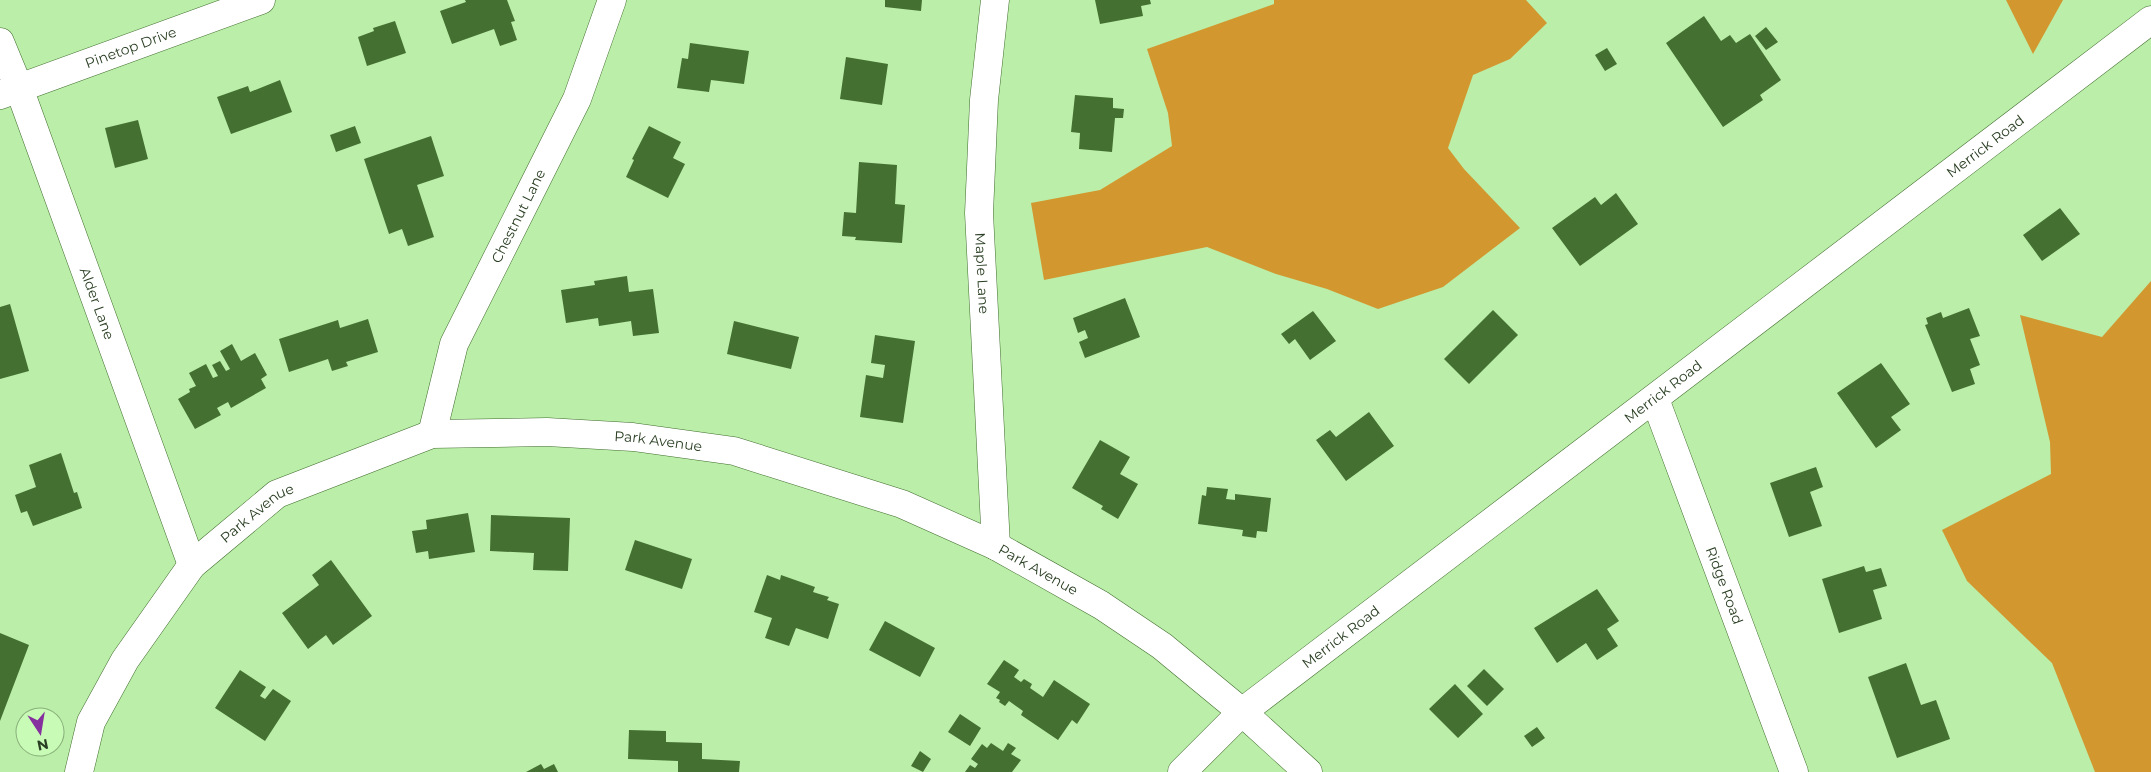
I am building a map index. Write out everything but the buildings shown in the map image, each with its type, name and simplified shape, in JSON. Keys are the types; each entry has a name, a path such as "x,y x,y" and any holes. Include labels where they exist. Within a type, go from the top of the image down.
{"street":[{"name":"Pinetop Drive","path":"9,92 261,0"},
{"name":"Chestnut Lane","path":"432,434 454,344 577,99 612,0"},
{"name":"Maple Lane","path":"995,0 984,100 979,213 996,546"},
{"name":"Merrick Road","path":"1182,772 1242,712 2151,20"},
{"name":"Alder Lane","path":"0,42 9,92 192,565"},
{"name":"Ridge Road","path":"1655,399 1794,772"},
{"name":"Park Avenue","path":"79,772 91,722 124,660 192,565 277,494 432,434 547,432 633,437 734,451 902,504 996,546 1102,605 1162,646 1242,712 1308,772"}],"shaded area":[{"path":"1274,0 1526,0 1547,23 1510,59 1473,75 1448,148 1464,169 1520,228 1443,287 1378,309 1327,289 1276,274 1207,247 1044,280 1031,203 1100,190 1172,146 1168,113 1147,49 1274,4"},
{"path":"2006,0 2063,0 2033,54"},
{"path":"2151,281 2151,772 2095,772 2052,663 1967,581 1942,530 2051,474 2050,442 2020,315 2102,337"}]}
